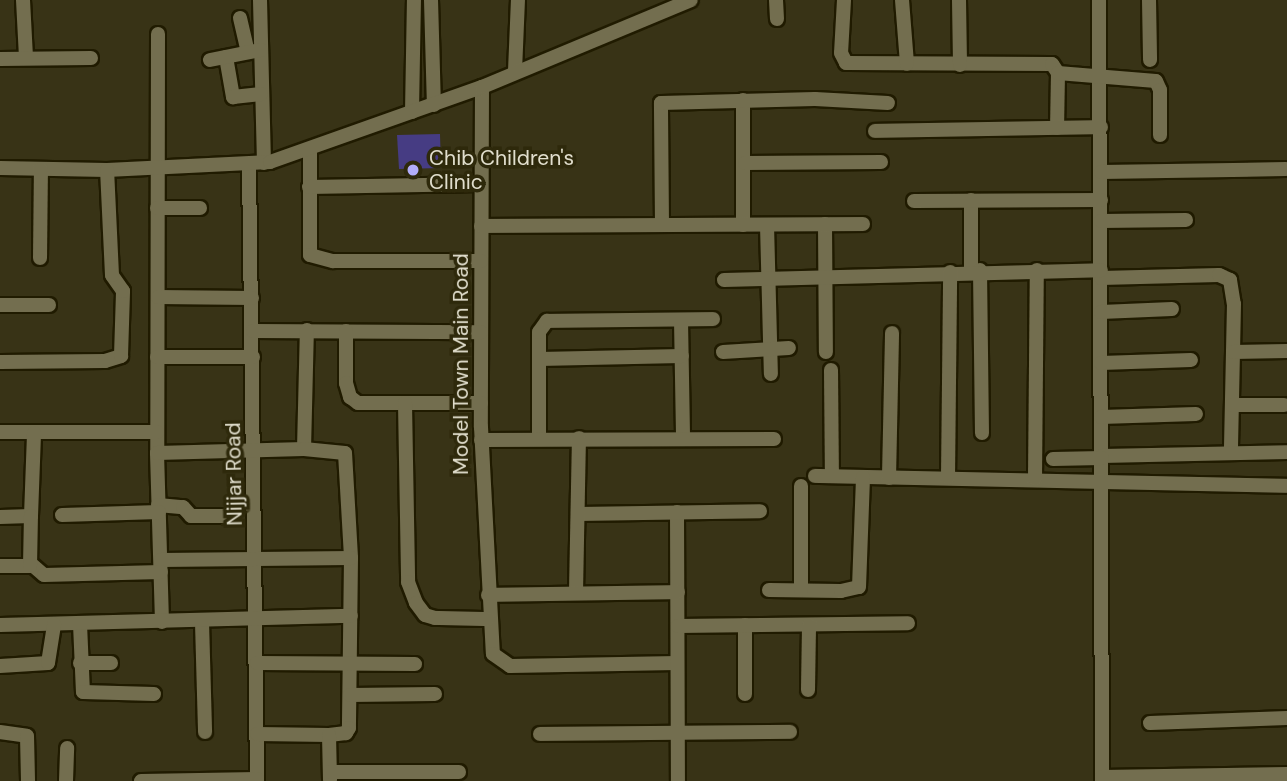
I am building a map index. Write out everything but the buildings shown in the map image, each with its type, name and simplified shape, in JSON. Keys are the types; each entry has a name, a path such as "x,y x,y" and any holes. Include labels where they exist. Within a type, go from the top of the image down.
{"street":[{"path":"23,0 26,58"},
{"path":"255,51 260,26 260,0"},
{"path":"412,112 414,0"},
{"path":"431,0 434,105"},
{"path":"515,71 517,0"},
{"path":"0,168 107,170 256,164 310,151 482,87 691,0"},
{"path":"776,0 777,19"},
{"path":"844,0 843,60 857,67 907,64 1052,64 1058,74 1057,128"},
{"path":"902,0 907,64"},
{"path":"959,0 960,65"},
{"path":"1100,0 1102,779 1287,774"},
{"path":"1149,0 1150,60"},
{"path":"255,51 242,23 260,26"},
{"path":"158,34 157,453 162,622"},
{"path":"210,60 255,51"},
{"name":"Nijjar Road","path":"255,51 261,94 252,298 257,780"},
{"path":"226,57 233,97 261,94"},
{"path":"0,59 91,58"},
{"path":"1058,74 1100,74 1156,81 1160,90 1160,135"},
{"name":"Model Town Main Road","path":"482,87 481,440 489,640 496,660 510,666 677,663"},
{"path":"743,100 743,225"},
{"path":"662,224 661,103 743,100 888,103"},
{"path":"875,131 1101,127"},
{"path":"310,151 307,246 317,260 481,261"},
{"path":"745,163 881,162"},
{"path":"40,258 41,169"},
{"path":"1101,172 1286,169"},
{"path":"0,362 105,361 121,356 123,291 112,275 107,170"},
{"path":"309,187 481,184"},
{"path":"971,200 982,433"},
{"path":"914,201 1101,200"},
{"path":"157,208 200,208"},
{"path":"1101,221 1186,220"},
{"path":"825,224 826,352"},
{"path":"481,226 863,224"},
{"path":"767,225 771,374"},
{"path":"724,280 976,270 1225,276 1233,288 1231,452"},
{"path":"1035,479 1037,270"},
{"path":"948,478 950,271"},
{"path":"158,297 252,298"},
{"path":"0,305 49,305"},
{"path":"1101,312 1172,310"},
{"path":"539,438 540,332 547,321 713,319"},
{"path":"681,320 683,438"},
{"path":"304,449 307,330"},
{"path":"253,331 481,332"},
{"path":"346,331 350,397 358,402 481,403"},
{"path":"889,478 892,333"},
{"path":"723,352 789,348"},
{"path":"1233,352 1287,351"},
{"path":"539,359 682,356"},
{"path":"157,357 253,357"},
{"path":"1101,363 1191,360"},
{"path":"831,370 832,476"},
{"path":"404,403 408,582 416,603 425,615 435,618 488,619"},
{"path":"1232,405 1284,405"},
{"path":"1101,417 1196,414"},
{"path":"0,432 158,432"},
{"path":"30,563 34,433"},
{"path":"576,592 579,438"},
{"path":"481,440 774,439"},
{"path":"157,453 304,449 345,453 351,558 349,728 346,733 329,735 257,734"},
{"path":"1053,459 1287,452"},
{"path":"815,476 1287,486"},
{"path":"769,590 859,587 863,477"},
{"path":"801,486 801,590"},
{"path":"62,515 183,507 191,516 228,516"},
{"path":"578,514 760,511"},
{"path":"677,512 678,781"},
{"path":"0,517 30,516"},
{"path":"0,566 30,563 44,575 256,558 351,558"},
{"path":"488,595 678,592"},
{"path":"0,625 257,621 351,616"},
{"path":"202,622 205,732"},
{"path":"677,626 908,623"},
{"path":"0,666 48,663 54,624"},
{"path":"80,624 80,686 88,695 154,694"},
{"path":"745,625 745,694"},
{"path":"808,690 809,625"},
{"path":"80,663 111,663"},
{"path":"257,663 415,664"},
{"path":"350,695 435,694"},
{"path":"1150,723 1287,718"},
{"path":"0,732 27,736 28,781"},
{"path":"540,734 790,732"},
{"path":"329,735 330,777 459,772"},
{"path":"66,781 67,748"},
{"path":"141,781 257,780"}],"place":[{"name":"Chib Children's Clinic","path":"413,170"}]}
